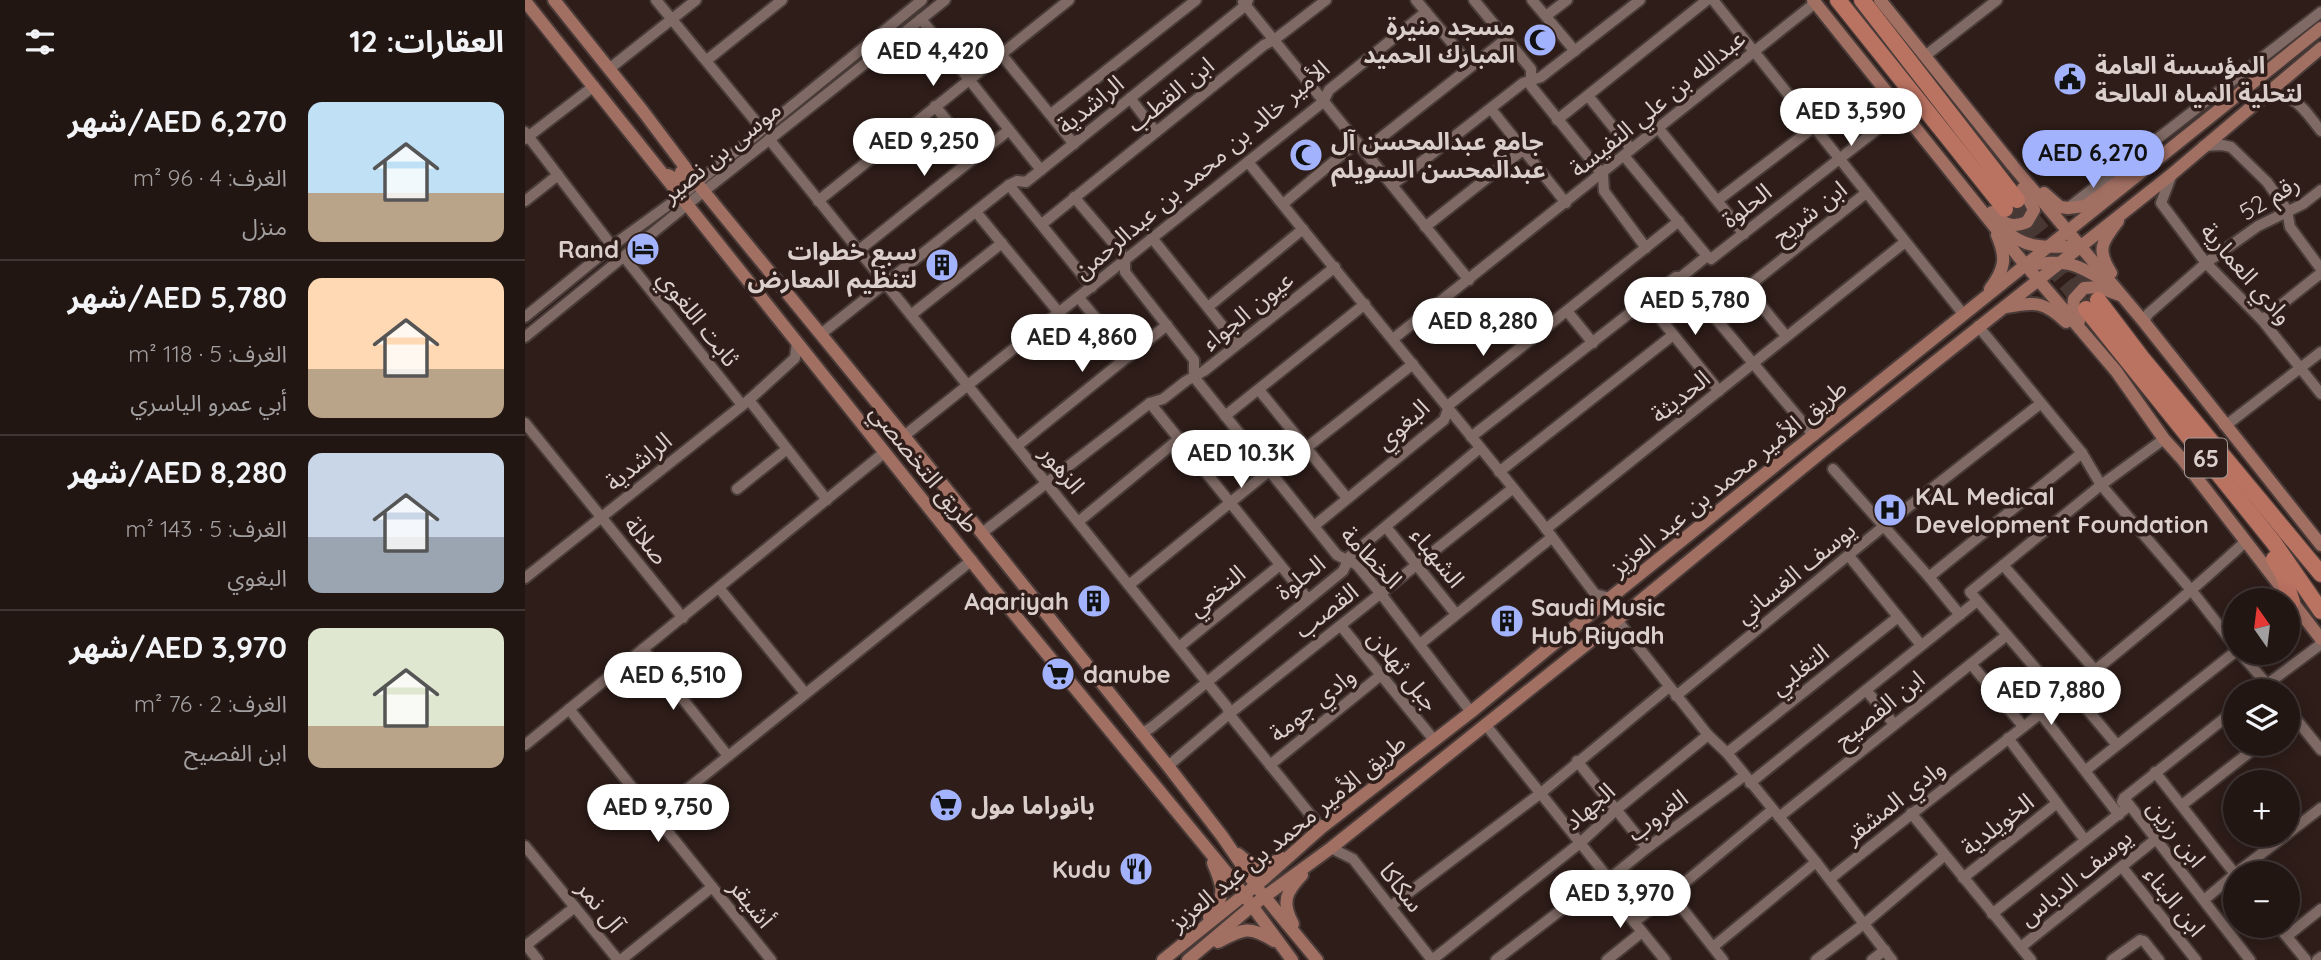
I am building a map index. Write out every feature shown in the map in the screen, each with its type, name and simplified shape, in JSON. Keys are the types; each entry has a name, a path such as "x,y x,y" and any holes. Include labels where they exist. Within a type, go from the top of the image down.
{"highway":[{"path":"1838,0 2011,205 1862,0"},
{"name":"65","path":"2321,575 2143,358 2092,305 2274,543 2321,611"},
{"path":"2248,511 2259,536 2283,574 2288,588"}],"main road":[{"name":"طريق التخصصي","path":"554,0 700,187 904,436 1168,766 1222,836 1264,897 1317,960"},
{"name":"طريق التخصصي","path":"525,1 972,561 1226,871 1292,960"},
{"path":"1814,2 2116,372 2164,439 2281,588"},
{"path":"1884,2 2013,166 2144,322 2321,545"},
{"name":"طريق الأمير محمد بن عبد العزيز","path":"1191,957 1248,900 1255,885 1294,850 1471,712 2321,28"},
{"name":"طريق الأمير محمد بن عبد العزيز","path":"1163,960 1184,942 1248,900 1264,897 1331,848 2060,261 2172,174 2321,48"},
{"path":"1957,177 2000,221 2015,226 2029,220 2034,210 2030,199 1994,150 1985,131"},
{"path":"661,171 689,186 676,156"},
{"path":"2013,166 2029,173 2050,200 2060,207 2068,208 2085,206 2119,180 2142,173"},
{"path":"1957,177 2013,239 2031,246 2079,246"},
{"path":"1957,177 2001,245 2004,264 1997,280 1980,302"},
{"path":"707,227 694,202 696,200 722,214"},
{"path":"2129,206 2107,235 2101,251 2102,258 2144,322"},
{"path":"2026,265 2060,261 2078,265 2103,280 2123,297"},
{"path":"2116,372 2105,350 2080,323 2074,309 2074,299 2078,292 2092,286 2123,297"},
{"path":"2003,307 2039,303 2046,307 2057,314 2116,372"},
{"path":"2300,613 2321,641"},
{"path":"1222,836 1240,857 1254,864 1272,863 1294,850"},
{"path":"1184,942 1209,917 1221,900 1221,882 1207,850"},
{"path":"1294,850 1291,859 1279,874 1281,879 1303,868"},
{"path":"1305,945 1287,913 1287,897 1294,883 1316,859"},
{"path":"1226,871 1249,885 1241,864"},
{"path":"1191,957 1234,933 1251,929 1281,946"}],"street":[{"path":"656,0 762,129"},
{"path":"609,69 696,0"},
{"path":"707,60 782,0"},
{"path":"713,177 762,129 922,0"},
{"name":"موسى بن نصير","path":"526,335 624,257 671,210 769,139 945,0"},
{"path":"818,201 1069,0"},
{"path":"1051,114 1196,0"},
{"name":"ابن القطب","path":"1042,224 1264,45 1326,0"},
{"path":"1416,0 1471,66"},
{"path":"1474,0 1531,69 1531,86 1602,174 1604,191 1646,248"},
{"path":"1532,0 1575,51"},
{"path":"1546,16 1567,0"},
{"path":"1392,185 1523,83 1541,77 1640,0"},
{"path":"1557,120 1707,0"},
{"path":"1713,0 1964,315"},
{"path":"1925,56 1997,0"},
{"path":"1245,2 1323,102 1469,279"},
{"name":"الراشدية","path":"821,334 1009,185 1017,181 1026,182 1245,2"},
{"name":"عبدالله بن علي النفيسة","path":"1393,339 1659,129 1814,2"},
{"name":"الأمير خالد بن محمد بن عبدالرحمن","path":"904,436 1323,102 1329,90 1426,12"},
{"path":"2068,208 2321,12"},
{"path":"921,19 1041,170"},
{"path":"1283,204 1506,39"},
{"path":"1001,54 1074,144"},
{"path":"594,86 526,136 613,246"},
{"path":"2261,98 2276,95 2291,97 2300,104 2321,131"},
{"path":"1589,97 1707,256"},
{"path":"1130,99 1156,132"},
{"path":"935,106 976,157"},
{"path":"1491,109 1566,203"},
{"name":"الحلوة","path":"1471,437 1646,301 1707,256 1711,259 1744,234 1902,110"},
{"path":"1718,200 1814,127"},
{"path":"1659,129 1744,234"},
{"path":"858,251 1009,130"},
{"name":"الزهور","path":"769,139 1179,647 1321,828"},
{"path":"2203,146 2231,147 2267,182 2287,210 2290,227 2321,271 2262,320"},
{"path":"1425,227 1524,149"},
{"path":"1248,162 1365,304 1595,594 1610,598"},
{"path":"525,201 558,174"},
{"name":"وادي العمارية","path":"2172,174 2161,203 2206,263 2262,320 2321,394"},
{"path":"1009,185 1092,287"},
{"name":"رقم 52","path":"2144,322 2148,314 2206,263 2258,226 2303,204 2321,190"},
{"name":"ابن شريح","path":"1712,315 1866,193"},
{"name":"الخطامة","path":"1074,197 1120,251 1125,260 1125,272 1193,360 1194,377 1337,555 1357,565 1381,594 1471,712"},
{"path":"525,317 613,246 671,210"},
{"path":"976,212 1060,314"},
{"name":"البغوي","path":"1314,526 1444,420 1450,404 1679,221"},
{"path":"1208,306 1303,229"},
{"path":"1152,238 1237,344"},
{"name":"الحديثة","path":"1420,644 1719,391 1905,242"},
{"path":"911,315 1002,243"},
{"name":"ثابت اللغوي","path":"624,257 827,500"},
{"name":"عيون الجواء","path":"982,533 1150,402 1163,399 1194,377 1335,267"},
{"path":"1679,277 1814,436"},
{"path":"1747,288 1786,336"},
{"path":"1079,298 1128,357"},
{"path":"1646,301 1719,391"},
{"path":"1225,416 1365,304"},
{"path":"1567,311 1593,342"},
{"path":"1017,446 1167,325"},
{"path":"1978,327 2082,453 2101,485 2223,631"},
{"path":"1499,472 1673,335"},
{"name":"الراشدية","path":"525,578 745,403 795,358 797,342"},
{"path":"2224,425 2321,352"},
{"path":"1306,448 1413,364"},
{"path":"1259,390 1347,498"},
{"path":"1150,402 1307,598"},
{"name":"يوسف الغساني","path":"1391,906 1541,793 1577,761 1849,556 2040,404"},
{"name":"صلالة","path":"525,423 683,618"},
{"path":"1078,522 1180,438"},
{"name":"الغروب","path":"1504,958 1604,879 1747,780 1866,690 1959,615 2003,565 2101,485 2164,439"},
{"path":"737,489 787,449"},
{"name":"الحلوة","path":"1141,733 1343,571 1350,556 1480,449"},
{"path":"525,745 885,452"},
{"path":"1929,577 2082,453"},
{"path":"1833,469 1929,577 1959,615"},
{"path":"1129,585 1269,471"},
{"name":"القصب","path":"1168,766 1229,714 1512,489"},
{"name":"الشهباء","path":"1386,527 1456,614"},
{"name":"وادي المشقر","path":"1829,879 2061,698 2192,591 2245,542"},
{"path":"1849,556 1921,645"},
{"path":"655,815 972,561"},
{"name":"النخعي","path":"1179,647 1280,565"},
{"path":"2003,565 2094,669"},
{"path":"719,587 806,693"},
{"path":"1973,597 2061,698"},
{"name":"التغلبي","path":"1727,753 1898,617"},
{"path":"1617,620 1889,955 1873,960"},
{"name":"جبل ثهلان","path":"1341,626 1434,740"},
{"name":"ابن الفصيح","path":"1634,922 2007,635"},
{"path":"2277,679 2321,641"},
{"path":"643,649 728,756"},
{"path":"2086,770 2223,661"},
{"path":"1971,664 2023,726"},
{"name":"وادي جومة","path":"1270,765 1381,675"},
{"path":"2070,689 2117,744"},
{"path":"1866,690 1894,724"},
{"name":"أشيقر","path":"569,709 771,960"},
{"path":"2041,714 2119,815"},
{"path":"1992,914 2119,815 2126,802 2155,772 2223,719"},
{"path":"1485,724 1580,843 1634,922 1665,960"},
{"path":"2300,727 2321,750"},
{"name":"الجهاد","path":"1432,960 1580,843 1617,809 1708,735"},
{"path":"2008,738 2085,840"},
{"path":"2182,804 2244,756"},
{"path":"1577,761 1647,848"},
{"path":"2155,772 2225,861"},
{"name":"ابن رزين","path":"2126,802 2247,956"},
{"name":"الخويلدية","path":"1963,878 2057,803"},
{"path":"2300,824 2321,808"},
{"path":"1911,813 2031,960"},
{"name":"يوسف الدباس","path":"2021,947 2156,839"},
{"name":"آل نمر","path":"525,846 529,859 575,907 619,960"},
{"path":"2252,861 2270,847"},
{"name":"سكاكا","path":"1331,848 1353,859 1432,960"},
{"path":"1816,960 1865,923 1944,856"},
{"path":"1713,947 1816,862"},
{"name":"ابن البناء","path":"2122,867 2196,960"},
{"path":"2204,900 2223,884"},
{"path":"619,960 712,887"},
{"path":"1671,894 1723,960"},
{"path":"538,960 526,946 575,907"},
{"path":"2300,926 2321,909"},
{"path":"1607,960 1642,932"},
{"path":"2289,938 2306,960"},
{"path":"2112,960 2140,940 2144,941 2159,960"},
{"path":"2234,960 2247,956"}],"tunnel":[{"path":"2017,200 2097,298"},
{"path":"2005,209 2085,307"}],"place":[{"name":"مسجد منيرة المبارك الحميد","path":"1540,40"},
{"name":"المؤسسة العامة لتحلية المياه المالحة","path":"2070,79"},
{"name":"جامع عبدالمحسن آل عبدالمحسن السويلم","path":"1306,155"},
{"name":"Rand","path":"643,249"},
{"name":"سبع خطوات لتنظيم المعارض","path":"942,265"},
{"name":"KAL Medical Development Foundation","path":"1890,510"},
{"name":"Aqariyah","path":"1094,601"},
{"name":"Saudi Music Hub Riyadh","path":"1507,621"},
{"name":"danube","path":"1058,674"},
{"name":"بانوراما مول","path":"946,805"},
{"name":"Kudu","path":"1136,869"}]}
